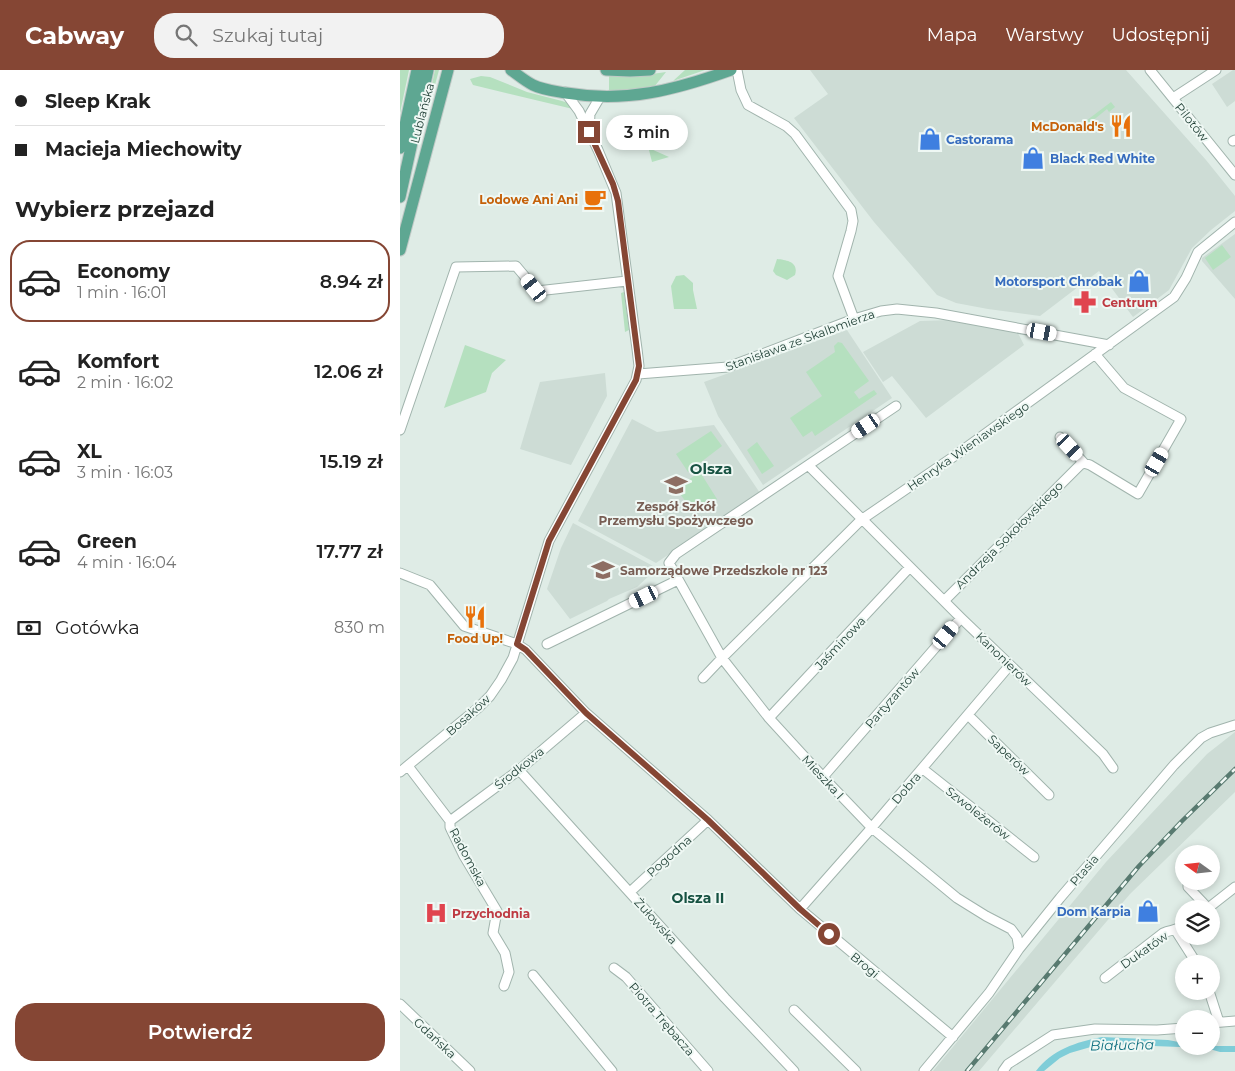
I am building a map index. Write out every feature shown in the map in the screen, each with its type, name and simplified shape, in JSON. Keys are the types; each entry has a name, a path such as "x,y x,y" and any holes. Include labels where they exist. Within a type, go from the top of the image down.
{"main road":[{"path":"400,148 417,70"},
{"path":"400,197 428,70"},
{"name":"Lublańska","path":"400,250 448,70"},
{"path":"510,70 536,86 600,97 650,94 731,70"},
{"path":"606,70 650,70"}],"street":[{"path":"737,70 741,90 748,105 786,126 795,134 851,210 853,221 838,276 854,319"},
{"name":"Pilotów","path":"1150,70 1235,175"},
{"path":"1173,98 1216,70"},
{"path":"565,92 575,104 616,193 637,349 638,374"},
{"path":"589,132 590,114 600,97"},
{"name":"Henryka Wieniawskiego","path":"703,678 862,520 956,455 1174,298 1198,253 1205,245 1235,222"},
{"path":"400,430 456,267 516,266 537,291 627,281"},
{"name":"Stanisława ze Skalbmierza","path":"638,374 728,367 854,319 886,310 922,310 1109,345"},
{"path":"1060,436 1084,463 1138,494 1181,419 1124,388 1095,354"},
{"name":"Bosaków","path":"400,772 490,696 511,663 549,541 638,374"},
{"path":"808,466 896,406"},
{"name":"Andrzeja Sokołowskiego","path":"944,601 1077,466 1084,463"},
{"name":"Kanonierów","path":"808,466 961,618 1103,754 1113,768"},
{"name":"Mieszka I","path":"808,466 676,554 669,562 722,658 769,718 872,828 957,898 1011,929 1017,937 1019,949"},
{"name":"Jaśminowa","path":"769,718 910,567"},
{"path":"400,573 430,585 464,626 517,644"},
{"path":"547,644 678,580"},
{"name":"Partyzantów","path":"823,777 961,618"},
{"name":"Brogi","path":"517,644 526,650 586,713 708,820 800,909 953,1037"},
{"name":"Dobra","path":"800,909 872,828 1010,665"},
{"name":"Środkowa","path":"450,821 519,770 586,713"},
{"name":"Saperów","path":"968,715 1050,795"},
{"name":"Ptasia","path":"924,1071 989,993 1019,949 1060,898 1188,749 1210,733 1235,725"},
{"name":"Radomska","path":"408,766 450,821 450,827 464,856 497,911 493,933 505,952 508,972 504,986"},
{"name":"Szwoleżerów","path":"923,768 1034,857"},
{"name":"Żułowska","path":"519,770 725,998 794,1071"},
{"name":"Pogodna","path":"630,892 708,820"},
{"path":"1218,900 1235,887"},
{"path":"1191,890 1200,900"},
{"name":"Dukatów","path":"1105,978 1163,933 1175,929"},
{"name":"Piotra Trębacza","path":"614,968 626,977 708,1071"},
{"path":"534,975 612,1071"},
{"name":"Gdańska","path":"400,1004 470,1071"},
{"path":"794,1010 856,1071"},
{"path":"1220,1022 1235,1021"},
{"path":"1003,1071 1008,1064 1053,1035 1095,1029 1175,1029"}],"shaded area":[{"path":"810,70 1126,70 1206,160 1235,196 1235,211 1192,248 1169,290 1133,317 1099,271 1040,316 956,303 937,295 874,222 794,118 828,94"},
{"path":"1235,70 1235,101 1227,107 1212,84"},
{"path":"1235,234 1235,299 1202,261 1202,258"},
{"path":"952,320 1018,333 1024,345 926,418 892,376 883,382 863,352 920,321"},
{"path":"847,330 892,398 763,485 718,416 704,382"},
{"path":"605,373 607,396 571,465 520,449 540,382"},
{"name":"Zespół Szkół Przemysłu Spożywczego","path":"632,419 657,432 714,425 760,493 656,563 578,521"},
{"name":"Samorządowe Przedszkole nr 123","path":"573,523 653,566 651,574 637,587 570,619 547,589 561,548"},
{"path":"1235,732 1235,792 1180,845 1175,845 1175,850 1130,894 979,1071 933,1071 1106,862 1207,754"}],"green space":[{"path":"400,70 409,70 400,113"},
{"path":"435,70 439,70 426,118 425,117"},
{"path":"685,70 705,70 673,81"},
{"path":"666,72 654,87 609,92 609,75"},
{"path":"481,76 490,77 527,92 568,103 573,109 473,85 470,79"},
{"path":"1111,102 1115,107 1109,112 1107,109 1080,131 1074,130"},
{"path":"651,149 669,157 652,162 649,150"},
{"path":"1222,245 1231,257 1213,270 1205,258"},
{"path":"777,259 794,264 795,275 787,280 776,275 773,271"},
{"path":"684,275 693,283 697,309 674,309 671,286 676,276"},
{"path":"624,292 629,330 625,332 621,293"},
{"path":"838,342 842,343 869,381 854,392 859,399 874,390 877,394 815,436 812,431 803,437 790,418 822,396 806,372 835,352 834,346"},
{"path":"465,345 506,360 492,373 486,392 444,408"},
{"path":"711,431 722,446 688,472 676,454"},
{"path":"757,442 774,466 762,474 747,450"},
{"path":"700,472 717,499 693,512 676,488"}],"water":[{"path":"1102,1037 1168,1040 1175,1041 1175,1047 1101,1044 1070,1053 1060,1058 1044,1071 1036,1071 1057,1052 1083,1041"},
{"path":"1220,1046 1235,1046 1235,1052 1220,1052"}],"railway":[{"path":"967,1071 1139,866 1235,769"}],"place":[{"name":"McDonald's","path":"1121,126"},
{"name":"Castorama","path":"930,139"},
{"name":"Black Red White","path":"1033,158"},
{"name":"Lodowe Ani Ani","path":"595,199"},
{"name":"Motorsport Chrobak","path":"1139,281"},
{"name":"Centrum","path":"1085,302"},
{"name":"Zespół Szkół Przemysłu Spożywczego","path":"676,485"},
{"name":"Samorządowe Przedszkole nr 123","path":"603,570"},
{"name":"Food Up!","path":"475,617"},
{"name":"Dom Karpia","path":"1148,911"},
{"name":"Przychodnia","path":"436,913"}],"district":[{"name":"Olsza","path":"711,468"},
{"name":"Olsza II","path":"698,898"}],"route":[{"path":"589,132 613,184 618,201 639,366 638,374 549,541 517,644 526,650 586,713 708,820 800,909 829,934"}],"water label":[{"name":"Białucha","path":"1122,1045"}]}
